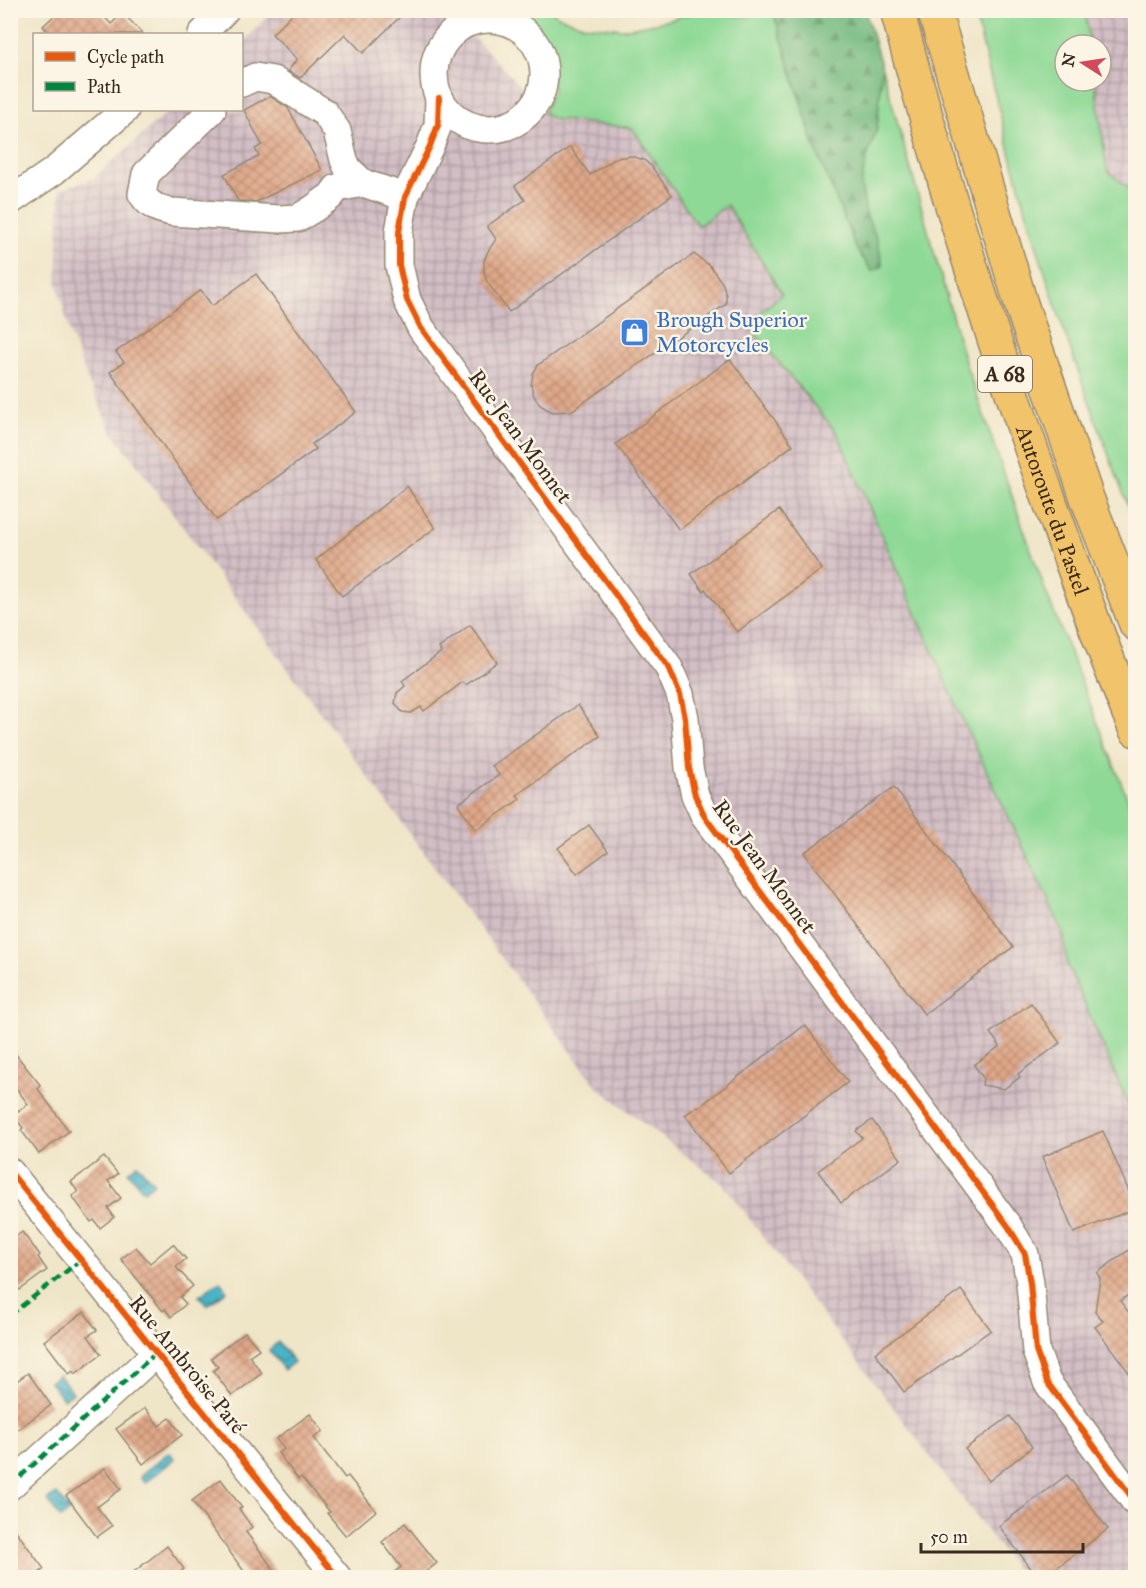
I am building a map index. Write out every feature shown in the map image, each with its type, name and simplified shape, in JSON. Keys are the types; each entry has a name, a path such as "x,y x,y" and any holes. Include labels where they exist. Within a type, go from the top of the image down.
{"highway":[{"name":"Autoroute du Pastel","path":"897,10 924,113 986,317 1051,506 1110,667 1136,730"},
{"name":"Autoroute du Pastel","path":"934,10 1021,304 1087,498 1136,624"}],"street":[{"path":"203,33 225,10"},
{"path":"478,16 517,19 539,50 543,63 542,92 536,105 514,124 501,129 472,128 452,116 439,98 433,72 441,46 460,27 478,16"},
{"path":"243,83 255,77 273,80 325,113 337,131 348,169 363,183 405,197"},
{"name":"Rue Jean Monnet","path":"439,98 438,125 405,197 399,232 399,265 407,300 421,328 669,668 680,694 685,718 689,768 695,795 705,817 1008,1226 1025,1254 1036,1351 1047,1382 1136,1503"},
{"path":"10,201 54,171 124,111"},
{"path":"211,111 146,174 142,194 156,209 269,219 297,218 331,196 337,188 363,183"},
{"name":"Rue Jean Monnet","path":"422,164 437,150 472,128"},
{"name":"Rue Ambroise Paré","path":"10,1172 338,1578"},
{"path":"10,1486 156,1353"}],"shaded area":[{"path":"448,10 551,119 632,128 697,225 726,204 783,295 747,325 837,433 964,723 1063,932 1067,963 1135,1120 1135,1577 1022,1577 723,1184 598,1088 111,430 86,376 70,333 57,283 60,190 94,178 169,111 243,111 243,43 272,11"},
{"path":"1085,11 1135,11 1135,194 1107,170 1097,93 1113,93 1113,33 1088,33"}],"green space":[{"path":"524,11 552,11 558,16 583,25 624,29 670,20 695,12 745,17 757,11 773,11 814,145 856,248 872,271 883,266 877,240 866,214 861,185 866,160 877,128 882,68 966,365 1044,587 1135,818 1135,1120 1067,963 1063,932 964,723 837,433 747,324 782,294 727,205 698,226 632,128 552,119 544,112 553,90 549,48"},
{"path":"773,11 865,11 882,68 877,128 866,160 861,185 866,214 877,240 883,266 872,271 856,248 814,145"},
{"path":"974,11 1085,11 1088,33 1053,33 1053,93 1097,93 1107,170 1135,194 1135,525 1058,313 1037,249"}],"water":[{"path":"137,1164 154,1183 144,1191 128,1172"},
{"path":"220,1281 227,1291 207,1306 199,1296"},
{"path":"278,1342 294,1362 284,1370 269,1350"},
{"path":"59,1375 73,1393 63,1399 50,1382"},
{"path":"169,1452 175,1459 145,1483 140,1476"},
{"path":"57,1494 70,1511 60,1518 47,1500"}],"building":[{"path":"60,10 98,10 111,24 123,13 142,33 50,33 43,26"},
{"path":"296,10 407,10 363,53 345,34 300,78 288,71 297,59 272,34"},
{"path":"270,96 288,108 322,170 256,202 238,201 224,174 259,156 255,149 262,145 244,110"},
{"path":"570,147 590,175 616,158 631,156 644,160 652,167 672,195 509,312 487,282 484,273 484,261 496,239 487,226 525,200 515,186"},
{"name":"Brough Superior Motorcycles","path":"694,254 710,266 723,284 726,304 571,411 552,412 540,405 531,385 538,365"},
{"path":"256,274 356,412 312,444 316,449 217,520 110,372 124,362 116,352 201,290 212,306"},
{"path":"730,359 793,445 679,530 616,444"},
{"path":"407,486 435,528 342,596 316,560"},
{"path":"779,510 822,569 737,632 691,574"},
{"path":"470,625 497,662 466,685 463,682 424,711 421,707 411,713 402,712 395,703 397,693 405,686 402,681 441,652 439,648"},
{"path":"578,705 600,736 517,795 520,799 476,830 458,804 499,775 492,766"},
{"path":"894,787 1013,947 924,1014 804,853"},
{"path":"589,825 608,851 577,874 558,848"},
{"path":"1031,1003 1060,1043 1018,1074 1020,1077 1004,1089 982,1085 983,1078 974,1065 1000,1046 990,1033"},
{"path":"805,1025 848,1082 729,1173 685,1115 699,1107"},
{"path":"10,1047 41,1086 38,1089 69,1131 39,1154 13,1115 28,1104 10,1080"},
{"path":"872,1120 901,1159 841,1203 818,1171 862,1138 856,1131"},
{"path":"1103,1131 1136,1208 1074,1233 1042,1157"},
{"path":"104,1157 118,1174 108,1181 121,1198 108,1208 114,1217 100,1228 94,1220 91,1222 72,1196 78,1192 71,1182"},
{"path":"22,1232 40,1255 38,1257 47,1270 20,1290 10,1278 10,1241"},
{"path":"173,1244 186,1259 176,1267 193,1286 180,1297 186,1304 171,1317 165,1309 163,1311 121,1259 136,1247 150,1263"},
{"path":"1136,1245 1136,1289 1120,1301 1136,1322 1136,1382 1095,1327 1103,1321 1095,1312 1100,1278 1097,1273"},
{"path":"961,1290 991,1330 904,1392 875,1353"},
{"path":"84,1312 97,1330 88,1336 101,1354 75,1374 73,1371 69,1374 44,1341"},
{"path":"245,1332 259,1349 249,1356 262,1373 232,1396 213,1371 218,1367 211,1358"},
{"path":"28,1373 51,1405 17,1430 10,1421 10,1386"},
{"path":"145,1408 159,1426 170,1418 182,1435 143,1464 116,1429"},
{"path":"310,1414 323,1431 314,1438 345,1478 348,1476 376,1511 346,1536 327,1513 330,1512 301,1477 298,1479 278,1453 284,1449 276,1439"},
{"path":"1010,1416 1032,1447 989,1481 965,1449"},
{"path":"105,1468 121,1489 97,1507 112,1526 97,1537 66,1496"},
{"path":"1067,1475 1108,1529 1043,1578 1038,1578 999,1526"},
{"path":"221,1479 242,1508 239,1509 252,1527 246,1532 280,1578 249,1578 192,1501"},
{"path":"10,1523 44,1569 33,1578 10,1578"},
{"path":"405,1523 437,1563 418,1578 387,1578 401,1567 382,1542"},
{"path":"167,1546 184,1569 173,1578 126,1578"}],"marked path":[{"path":"10,1315 81,1260"},
{"path":"10,1486 156,1353"}],"cycle path":[{"path":"439,98 438,125 405,197 399,232 399,265 407,300 421,328 669,668 680,694 685,718 689,768 695,795 705,817 1008,1226 1025,1254 1036,1351 1047,1382 1136,1503"},
{"path":"10,1172 338,1578"}],"place":[{"name":"Brough Superior Motorcycles","path":"635,332"}]}
